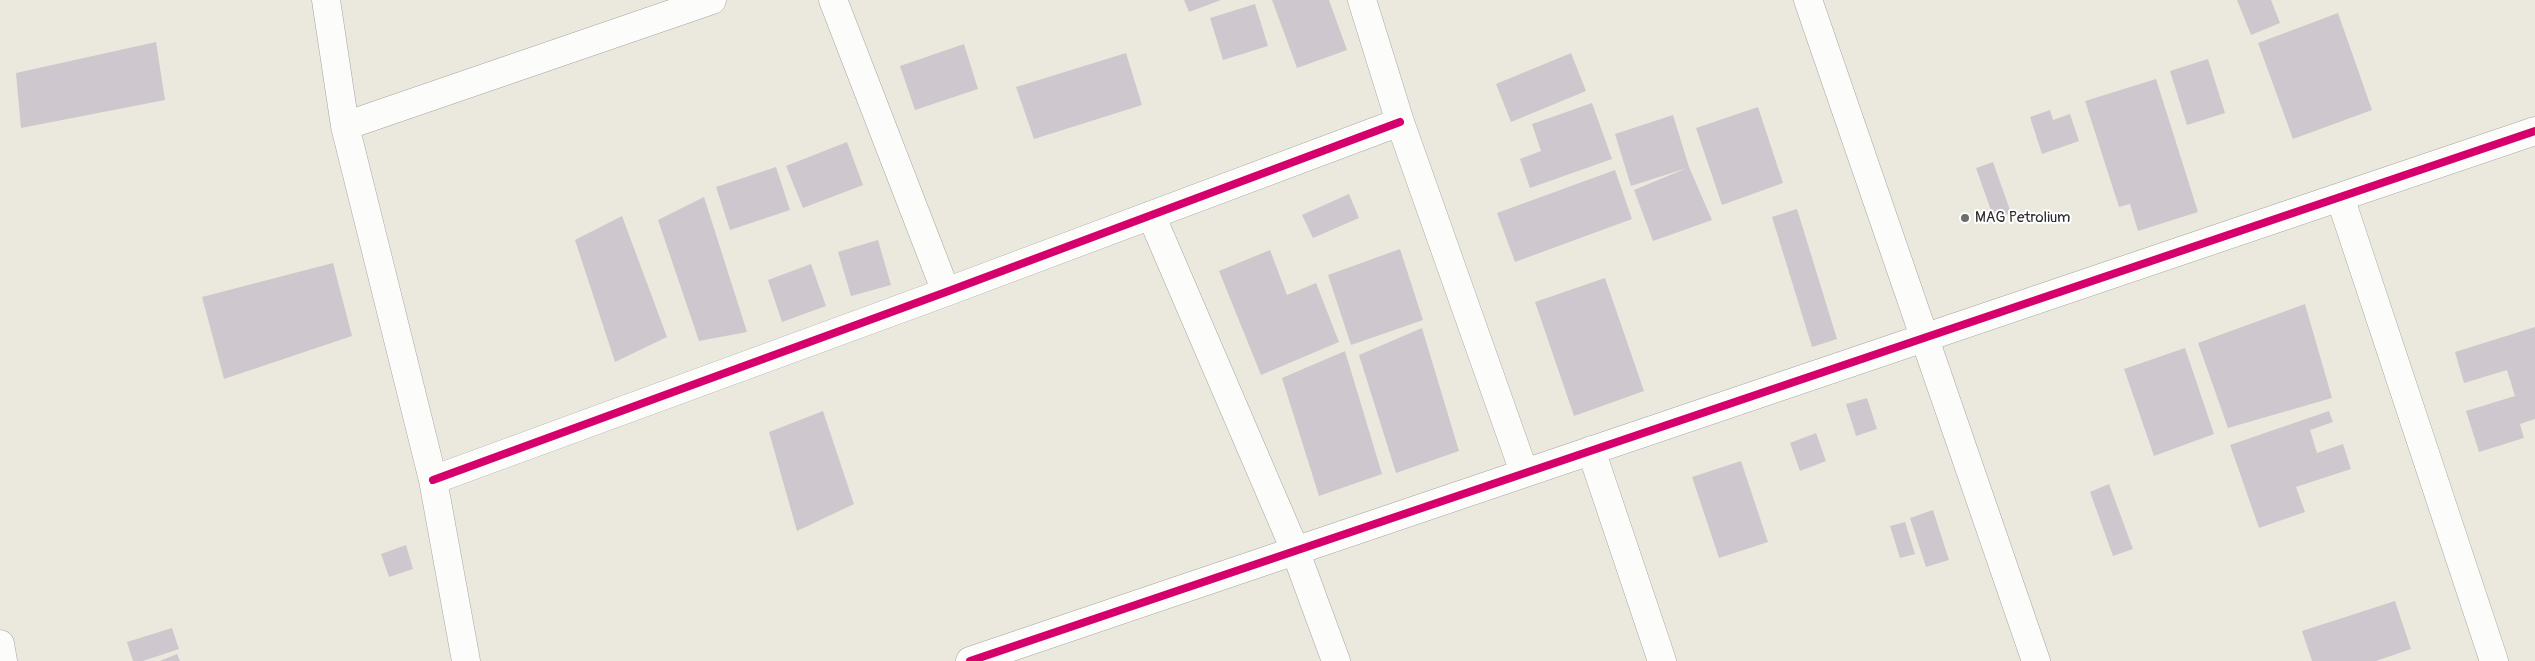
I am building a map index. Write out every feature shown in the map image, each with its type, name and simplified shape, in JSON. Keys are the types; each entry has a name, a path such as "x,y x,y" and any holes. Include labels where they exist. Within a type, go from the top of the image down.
{"street":[{"path":"326,0 345,126 432,480 466,661"},
{"path":"345,126 712,0"},
{"path":"832,0 946,292"},
{"path":"1362,0 1400,122 1524,472"},
{"path":"1808,0 2036,661"},
{"path":"432,480 946,292 1400,122"},
{"path":"980,659 1524,472 2535,131"},
{"path":"2340,197 2494,661"},
{"path":"1151,215 1295,550 1336,661"},
{"path":"1591,450 1662,661"},
{"path":"0,644 3,661"}],"building":[{"path":"1184,0 1221,0 1189,12"},
{"path":"1272,0 1329,0 1347,50 1297,68"},
{"path":"2237,0 2271,0 2280,23 2251,35"},
{"path":"1255,4 1268,46 1223,60 1210,18"},
{"path":"2338,13 2372,110 2293,139 2258,43"},
{"path":"156,42 165,100 21,128 16,73"},
{"path":"964,44 978,89 915,110 900,66"},
{"path":"1126,53 1142,105 1034,139 1016,87"},
{"path":"1571,53 1586,91 1511,122 1496,84"},
{"path":"2208,59 2225,113 2187,125 2170,71"},
{"path":"2156,79 2198,212 2138,231 2130,204 2119,207 2085,101"},
{"path":"1592,103 1612,159 1530,188 1520,159 1541,151 1532,124"},
{"path":"1758,107 1783,183 1722,205 1696,128"},
{"path":"2050,110 2053,120 2070,114 2079,141 2042,154 2030,117"},
{"path":"1673,115 1689,167 1712,220 1653,241 1634,190 1687,168 1631,186 1615,134"},
{"path":"847,142 863,185 803,208 786,166"},
{"path":"1993,162 2011,213 1994,219 1976,168"},
{"path":"776,167 790,210 730,230 716,187"},
{"path":"1615,170 1632,219 1515,262 1497,213"},
{"path":"1349,194 1359,218 1313,238 1302,215"},
{"path":"704,197 747,332 699,341 658,220"},
{"path":"1797,209 1837,339 1812,347 1772,217"},
{"path":"622,216 667,337 615,362 575,240"},
{"path":"878,240 891,285 851,296 838,252"},
{"path":"1400,249 1423,320 1351,345 1328,275"},
{"path":"1270,250 1287,295 1316,283 1339,342 1261,375 1219,271"},
{"path":"333,263 352,336 224,379 202,297"},
{"path":"811,264 826,306 782,322 768,280"},
{"path":"1605,278 1644,391 1574,416 1535,302"},
{"path":"2305,304 2332,398 2228,428 2198,343"},
{"path":"2535,327 2535,419 2520,424 2524,438 2479,452 2466,411 2515,396 2507,370 2464,383 2455,352"},
{"path":"1422,328 1459,451 1396,473 1359,355"},
{"path":"2185,348 2214,434 2154,456 2124,369"},
{"path":"1345,351 1382,474 1319,496 1282,378"},
{"path":"1867,398 1877,429 1856,436 1846,404"},
{"path":"823,411 854,504 797,531 769,432"},
{"path":"2329,411 2333,422 2310,430 2317,453 2343,444 2351,469 2296,487 2305,512 2259,528 2230,445"},
{"path":"1816,433 1826,461 1800,471 1790,443"},
{"path":"1741,461 1768,542 1719,558 1692,477"},
{"path":"2109,484 2133,549 2113,556 2090,492"},
{"path":"1933,510 1949,560 1926,567 1910,518"},
{"path":"1905,522 1915,554 1900,558 1890,526"},
{"path":"406,545 413,569 389,577 381,554"},
{"path":"2395,601 2411,649 2376,661 2312,661 2302,631"},
{"path":"172,628 179,649 143,661 133,661 127,642"},
{"path":"177,654 180,661 160,661"}],"cycle path":[{"path":"433,480 946,292 1400,122"},
{"path":"970,661 2535,131"}],"place":[{"name":"MAG Petrolium","path":"1965,218"}]}
